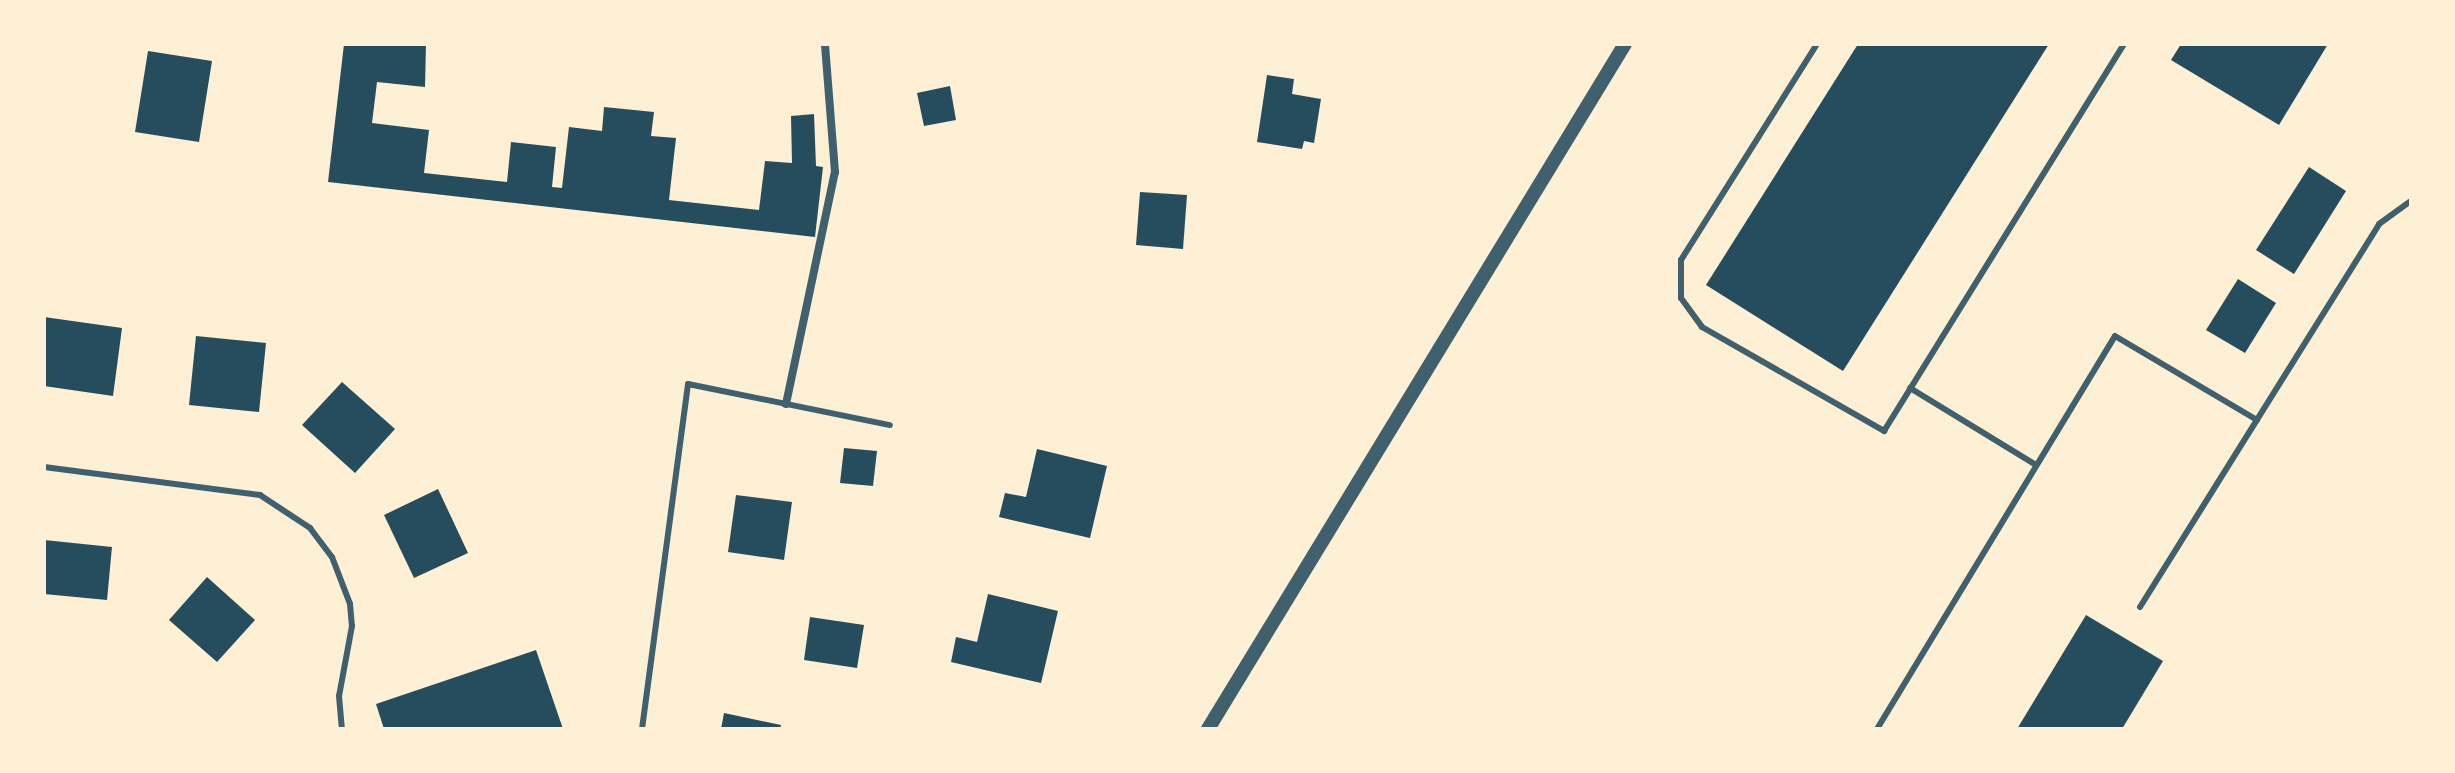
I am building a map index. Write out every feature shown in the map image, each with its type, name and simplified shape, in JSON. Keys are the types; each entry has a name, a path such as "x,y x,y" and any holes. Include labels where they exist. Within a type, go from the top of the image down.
{"street":[{"path":"786,404 835,172 825,44"},
{"path":"1208,729 1625,44"}],"lane":[{"path":"1817,44 1681,260 1681,298 1702,327 1884,431 2124,44"},
{"path":"2140,607 2379,224 2411,201"},
{"path":"1877,729 2115,336 2257,420"},
{"path":"642,729 688,384 890,425"},
{"path":"1910,388 2036,465"},
{"path":"44,467 260,495 310,528 332,557 350,604 352,626 339,696 342,729"}],"building":[{"path":"344,44 426,44 425,87 377,82 372,123 429,130 424,173 507,182 511,142 556,147 552,187 562,188 569,127 602,131 604,107 654,112 651,136 676,138 669,200 759,210 765,161 792,163 791,116 814,114 816,166 823,167 815,237 328,182"},
{"path":"1858,44 2049,44 1843,371 1706,285"},
{"path":"2181,44 2328,44 2279,125 2171,60"},
{"path":"148,51 212,61 199,142 135,132"},
{"path":"1267,75 1294,79 1292,94 1321,99 1314,143 1304,141 1302,149 1257,142"},
{"path":"950,86 956,120 924,126 917,93"},
{"path":"2309,167 2346,191 2294,274 2256,250"},
{"path":"1140,192 1187,195 1183,249 1136,245"},
{"path":"2238,279 2276,303 2245,353 2206,330"},
{"path":"44,317 122,328 113,396 44,386"},
{"path":"196,336 266,343 259,412 189,405"},
{"path":"342,382 395,429 355,473 302,425"},
{"path":"844,448 877,451 873,486 840,483"},
{"path":"1037,449 1107,466 1090,538 999,517 1005,493 1026,497"},
{"path":"438,489 468,553 414,578 384,515"},
{"path":"736,495 792,502 784,560 728,552"},
{"path":"44,540 112,547 107,600 44,594"},
{"path":"207,577 255,620 217,662 169,620"},
{"path":"988,594 1058,611 1041,683 951,662 956,637 977,642"},
{"path":"2086,615 2163,661 2122,729 2017,729"},
{"path":"810,617 864,625 857,668 804,660"},
{"path":"536,650 563,729 384,729 376,704"},
{"path":"724,713 781,725 780,729 721,729"}]}
